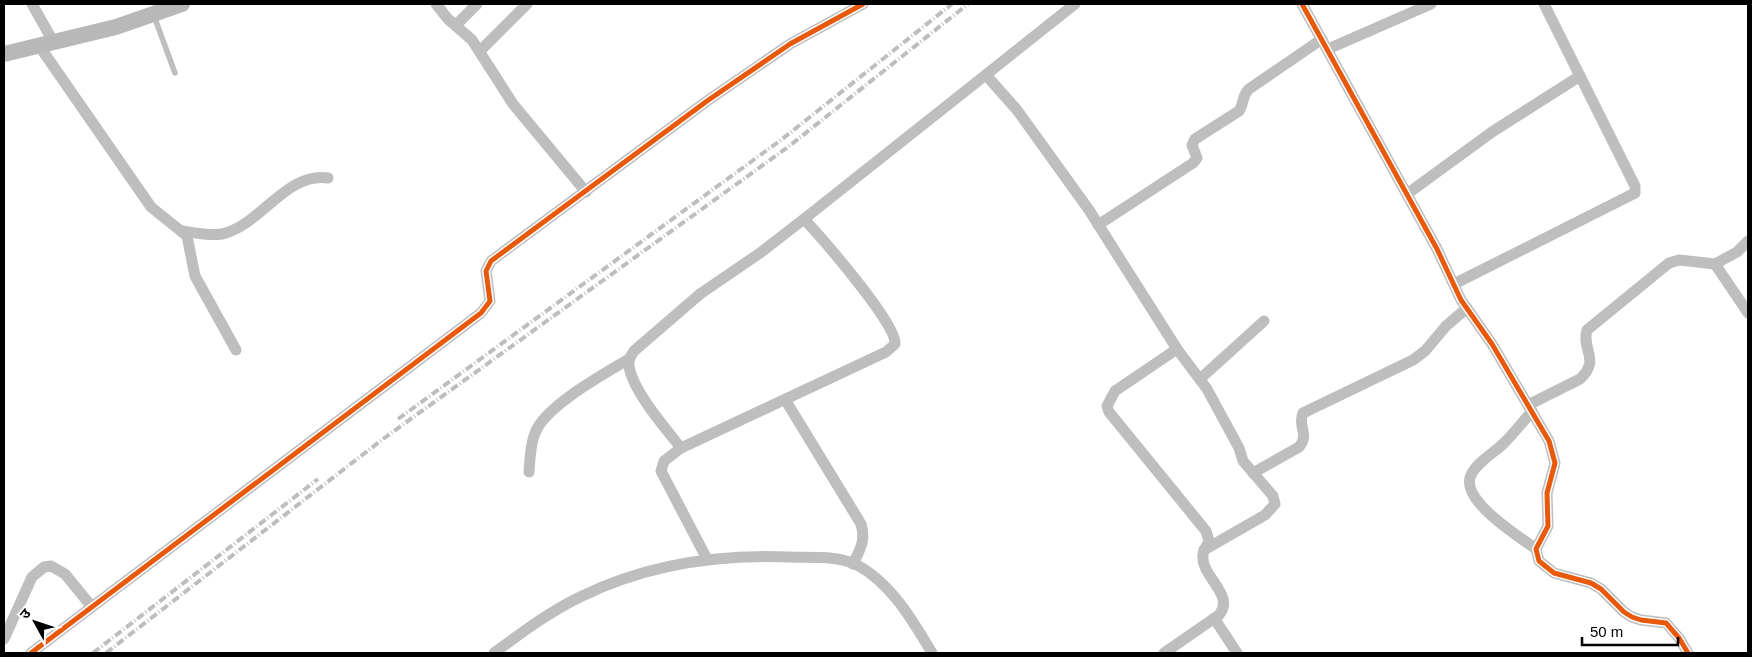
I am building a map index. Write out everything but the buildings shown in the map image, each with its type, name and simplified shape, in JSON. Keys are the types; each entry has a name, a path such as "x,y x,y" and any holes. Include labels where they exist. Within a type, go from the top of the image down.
{"main road":[{"path":"4,54 47,45 153,15 182,4"}],"street":[{"path":"32,4 47,45 151,207 183,231 189,244 196,276 236,350"},
{"path":"436,4 480,51 512,104 586,192"},
{"path":"456,25 477,4"},
{"path":"480,51 527,4"},
{"path":"32,653 481,313 490,301 486,271 491,261 707,101 782,49 863,4"},
{"path":"529,472 532,444 540,423 581,389 629,359 638,348 700,294 804,219 1075,4"},
{"path":"1302,4 1407,194 1466,308 1492,344 1548,441 1555,462 1547,501 1548,526 1536,549"},
{"path":"1098,225 1193,163 1197,158 1192,145 1195,139 1239,111 1243,104 1244,95 1249,89 1325,44 1431,4"},
{"path":"1454,284 1636,192 1635,186 1544,4"},
{"path":"986,75 1022,118 1098,225 1177,349 1200,378 1234,438 1243,461 1274,496 1275,500 1272,508 1265,515 1204,550"},
{"path":"1407,194 1492,132 1580,76"},
{"path":"183,231 222,234 243,223 302,180 317,176 328,178"},
{"path":"707,559 661,472 664,461 681,448 886,352 895,344 896,340 844,264 804,219"},
{"path":"1688,653 1679,638 1666,623 1632,617 1624,612 1601,589 1591,583 1554,573 1539,561 1536,549 1485,510 1470,487 1469,479 1475,468 1503,444 1530,408 1586,374 1591,356 1585,335 1587,330 1658,271 1679,260 1715,264 1737,252 1748,241"},
{"path":"1715,264 1748,313"},
{"path":"1253,473 1299,447 1303,442 1305,434 1301,422 1303,413 1413,360 1425,351 1446,326 1466,308"},
{"path":"1200,378 1264,321"},
{"path":"1164,653 1224,610 1224,601 1205,567 1204,550 1209,541 1206,531 1109,412 1107,406 1115,390 1177,349"},
{"path":"629,359 630,373 637,387 649,407 681,448"},
{"path":"786,400 860,524 864,534 863,543 853,564"},
{"path":"494,653 554,612 580,597 665,566 707,559 750,556 842,559 853,564 874,577 901,604 932,653"},
{"path":"4,640 32,577 44,566 51,566 65,574 92,607"},
{"path":"1214,618 1237,653"}],"lane":[{"path":"153,15 175,73"}],"railway":[{"path":"398,419 781,140 952,4"},
{"path":"106,653 383,439 788,147 968,4"},
{"path":"93,653 318,479"}],"cycle path":[{"path":"31,653 481,313 490,301 486,271 491,261 707,101 790,44 863,4"},
{"path":"1302,4 1437,249 1461,300 1492,344 1549,441 1555,463 1547,493 1548,526 1536,549 1539,561 1554,573 1591,583 1601,589 1624,612 1632,617 1666,623 1679,638 1688,653"}]}
